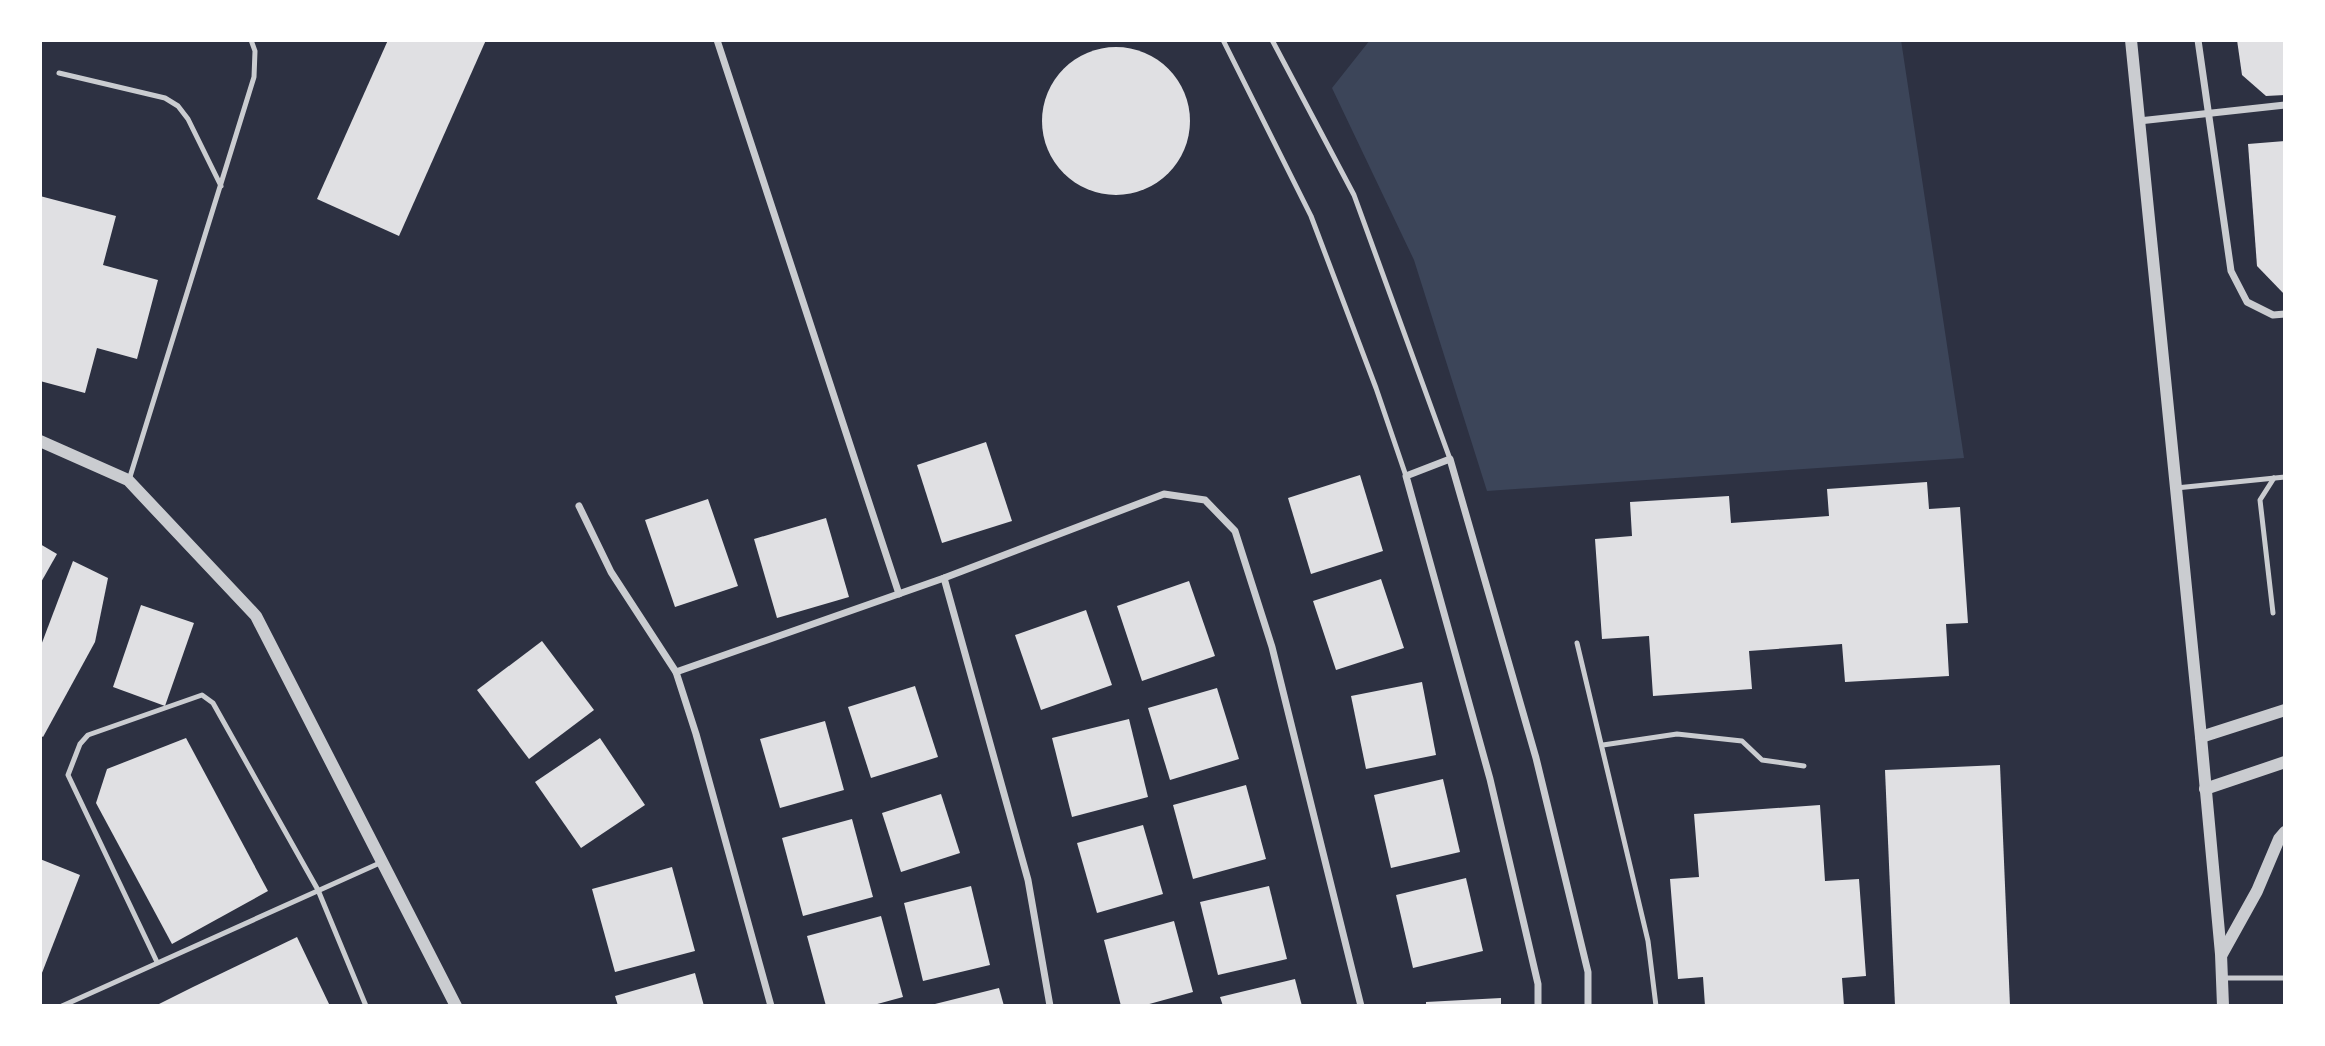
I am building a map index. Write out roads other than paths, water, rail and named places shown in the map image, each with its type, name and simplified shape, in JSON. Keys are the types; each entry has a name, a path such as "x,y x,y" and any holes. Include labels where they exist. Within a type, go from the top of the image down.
{"street":[{"path":"717,40 899,594"},
{"path":"2131,40 2201,737 2223,978 2223,1006"},
{"path":"2198,40 2231,271 2247,302 2273,315 2285,314"},
{"path":"2139,121 2285,105"},
{"path":"40,441 128,480 256,616 456,1006"},
{"path":"1538,1006 1538,984 1490,779 1405,476 1450,459 1536,758 1588,972 1588,1006"},
{"path":"676,672 944,578 1164,494 1205,500 1235,531 1272,647 1361,1006"},
{"path":"579,506 611,572 676,672 696,734 771,1006"},
{"path":"944,578 1028,880 1050,1006"},
{"path":"2201,737 2285,710"},
{"path":"2205,789 2285,762"},
{"path":"2221,954 2285,832"}],"lane":[{"path":"128,480 254,77 254,51 251,40"},
{"path":"1223,40 1311,216 1376,388 1405,476"},
{"path":"1272,40 1354,194 1450,459"},
{"path":"59,73 164,98 178,106 188,119 221,186"},
{"path":"2176,488 2285,477"},
{"path":"2273,613 2260,500 2274,478"},
{"path":"1577,643 1648,941 1656,1006"},
{"path":"158,962 68,775 80,744 88,735 196,696 209,698 318,890 366,1006"},
{"path":"1603,745 1676,734 1716,738 1742,741 1762,760 1804,766"},
{"path":"62,1006 383,861"},
{"path":"2223,978 2285,978"}]}
